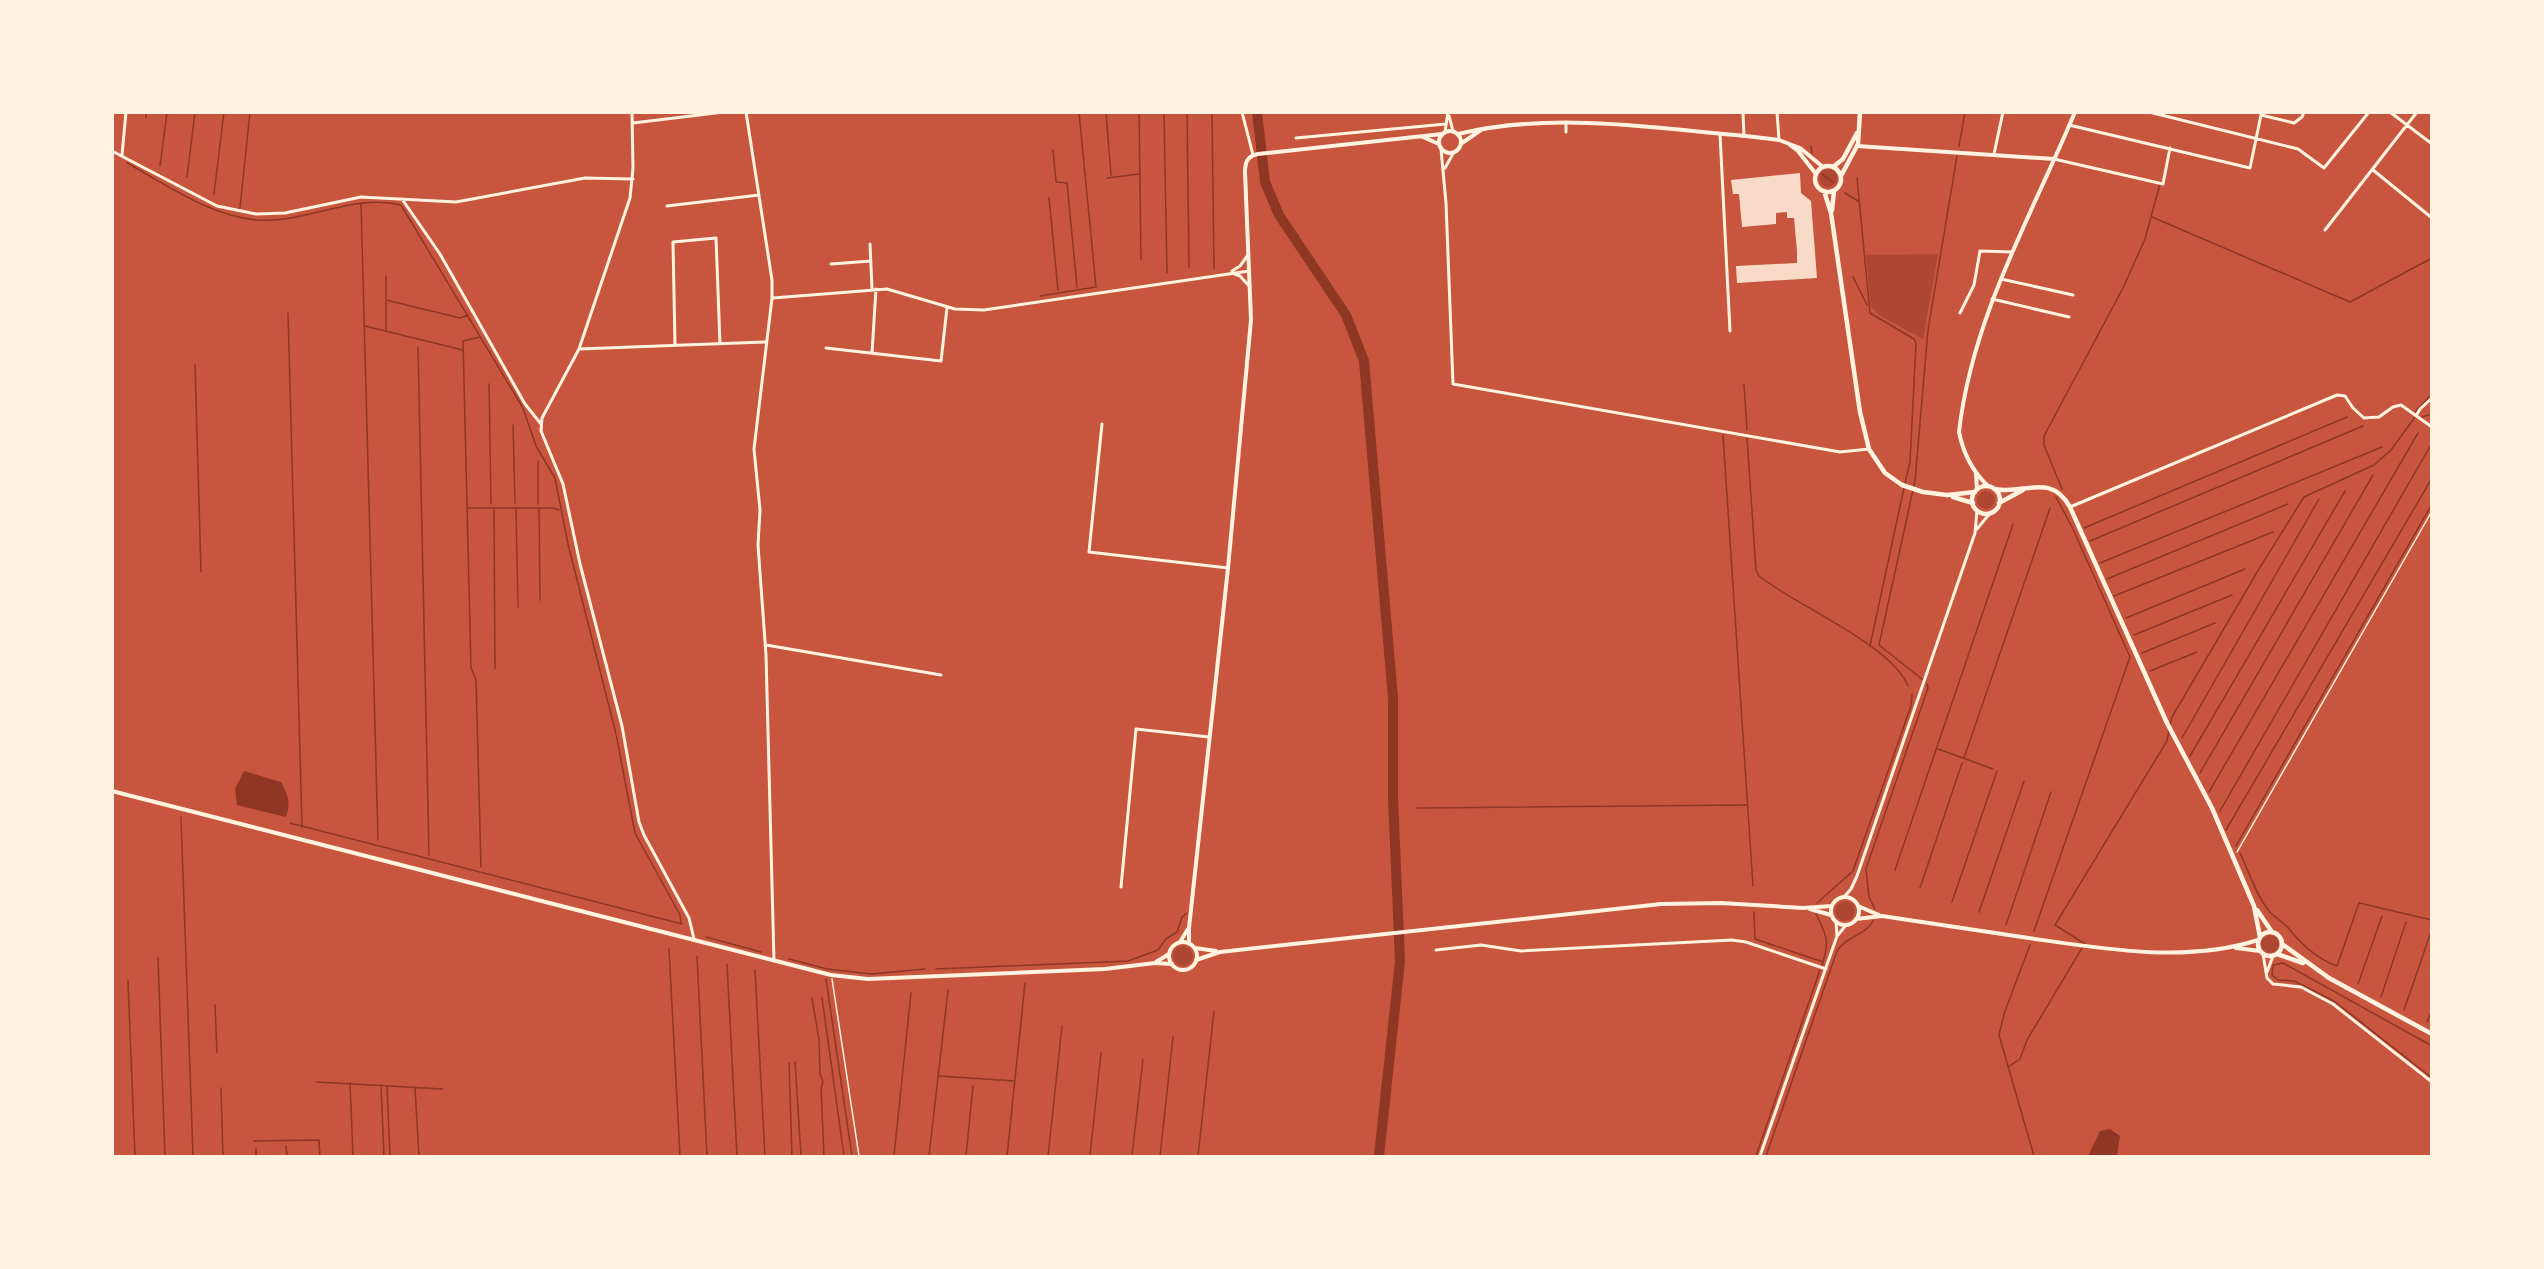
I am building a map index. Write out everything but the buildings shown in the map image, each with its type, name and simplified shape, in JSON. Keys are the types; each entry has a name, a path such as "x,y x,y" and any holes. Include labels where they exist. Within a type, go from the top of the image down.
{"main road":[{"path":"1832,213 1834,191 1840,185 1841,176 1857,146 1860,112"},
{"path":"2075,112 1991,299 1977,341 1959,432 1963,447 1976,473 1988,486 1995,489 2042,487 2052,489 2064,497 2167,723 2212,808 2254,906 2272,932 2279,936 2282,944 2307,964 2432,1034"},
{"path":"1458,134 1482,129 1565,121 1744,136 1787,142 1800,148 1823,167 1833,167 1850,149 1859,128"},
{"path":"1417,136 1439,144 1448,153 1454,152 1482,129"},
{"path":"1189,943 1251,320 1246,161 1255,154 1453,131 1458,134 1462,144"},
{"path":"1439,144 1444,133"},
{"path":"1787,142 1798,151 1816,174"},
{"path":"1857,146 2054,159"},
{"path":"1823,167 1816,174 1815,182 1824,191 1832,213 1860,412 1869,450 1890,478 1910,488 1973,503"},
{"path":"1833,167 1841,176"},
{"path":"1824,191 1834,191"},
{"path":"1976,473 1973,503 1977,510 1984,513 1991,512 2007,497 2028,488"},
{"path":"1947,495 1988,486"},
{"path":"1995,489 1999,495 1999,503"},
{"path":"112,791 831,975 868,979 1105,969 1155,963 1172,964"},
{"path":"1882,916 1856,919 1846,925 1836,922 1832,915 1832,906 1844,897 1853,899 1858,906 1882,916 2095,947 2176,952 2232,947 2259,939 2265,933 2272,932"},
{"path":"1196,960 1220,952 1661,904 1721,903 1803,908 1832,906"},
{"path":"1856,919 1858,906"},
{"path":"2254,906 2261,953"},
{"path":"1803,908 1832,915"},
{"path":"1155,963 1169,954 1189,928"},
{"path":"1180,942 1189,943 1195,948 1220,952"},
{"path":"2275,955 2282,944"},
{"path":"2232,947 2307,964"},
{"path":"1169,954 1172,964 1177,968 1186,969 1196,960 1195,948"}],"street":[{"path":"122,155 126,112"},
{"path":"632,112 633,179 627,208 579,349 541,424 541,431 563,484 580,564 622,726 639,822 647,842 689,918 694,939"},
{"path":"633,123 724,112"},
{"path":"746,112 770,262 772,298 754,449 760,510 758,545 766,645 774,961"},
{"path":"1242,112 1255,154"},
{"path":"1743,112 1744,136"},
{"path":"1777,112 1779,140"},
{"path":"1994,154 2003,112"},
{"path":"2149,112 2298,149 2324,168 2368,112"},
{"path":"2069,125 2250,168 2261,115 2294,123 2302,117 2304,112"},
{"path":"2390,112 2432,144"},
{"path":"2325,230 2417,112"},
{"path":"1444,133 1448,113"},
{"path":"1448,113 1453,131"},
{"path":"1565,121 1566,132"},
{"path":"1296,138 1446,124"},
{"path":"1414,128 1417,136"},
{"path":"1720,134 1730,331"},
{"path":"2054,159 2163,184 2170,148"},
{"path":"1442,149 1452,384 1840,452 1869,450"},
{"path":"112,151 217,206 243,213 285,213 361,197 456,202 585,178 633,179"},
{"path":"1444,170 1454,152"},
{"path":"2373,170 2431,218"},
{"path":"667,206 759,195"},
{"path":"402,199 440,254 525,404 541,424"},
{"path":"675,345 673,242 716,238 720,344"},
{"path":"870,244 874,289 872,353"},
{"path":"1960,313 1974,285 1980,251 2012,252"},
{"path":"1230,272 1240,266 1249,254"},
{"path":"831,264 871,261"},
{"path":"772,298 811,297 874,289 897,292 947,307 969,310 1001,308 1250,270"},
{"path":"1230,272 1240,276 1251,288"},
{"path":"2001,279 2073,296"},
{"path":"1991,299 2069,317"},
{"path":"826,348 941,361 947,307"},
{"path":"579,349 766,342"},
{"path":"2070,507 2337,395 2345,396 2364,418 2379,417 2393,407 2401,405 2432,427"},
{"path":"2415,415 2432,398"},
{"path":"1102,424 1089,552 1228,568"},
{"path":"1844,897 1857,876 1975,533 1977,510"},
{"path":"1975,533 1991,512"},
{"path":"766,645 940,675"},
{"path":"1121,887 1136,729 1209,737"},
{"path":"1836,922 1837,936"},
{"path":"1760,1156 1837,936 1846,925"},
{"path":"1436,950 1481,945 1521,951 1732,940 1746,942 1826,969"},
{"path":"2261,953 2270,982 2276,986 2301,987 2333,1004 2432,1082"},
{"path":"2266,973 2275,955"}],"path":[{"path":"2233,858 2432,511"},
{"path":"831,975 859,1156"}],"shaded area":[{"path":"1828,169 1834,172 1837,178 1834,184 1828,187 1822,184 1819,178 1822,172"},
{"path":"1938,254 1923,339 1882,317 1871,307 1866,255"},
{"path":"1986,491 1992,494 1995,500 1992,506 1986,509 1980,506 1977,500 1980,494"},
{"path":"244,771 281,782 288,799 286,817 237,805 235,789"},
{"path":"1845,901 1852,904 1855,911 1852,918 1845,921 1838,918 1835,911 1838,904"},
{"path":"2270,935 2276,938 2279,944 2276,950 2270,953 2264,950 2261,944 2264,938"},
{"path":"1183,946 1190,949 1193,956 1190,963 1183,966 1176,963 1173,956 1176,949"},
{"path":"2110,1129 2120,1136 2117,1156 2088,1156 2100,1131"}],"waterway":[{"path":"146,112 146,118"},
{"path":"160,166 167,112"},
{"path":"187,177 195,112"},
{"path":"214,194 224,112"},
{"path":"240,208 250,112"},
{"path":"1040,296 1096,287 1079,112"},
{"path":"1106,112 1111,175"},
{"path":"1139,112 1141,260"},
{"path":"1164,112 1167,273"},
{"path":"1187,112 1189,267"},
{"path":"1212,112 1214,269"},
{"path":"1257,112 1265,182 1279,215 1346,315 1364,361 1393,698 1393,798 1400,961 1379,1156"},
{"path":"1959,146 1965,112"},
{"path":"1811,146 1812,153"},
{"path":"1053,150 1056,182 1067,183 1077,287"},
{"path":"1922,679 1879,645 1915,481 1928,330 1957,156"},
{"path":"127,163 206,206 257,220 293,218 365,203 383,202 401,205 523,408 536,446 555,478 568,544 616,734 635,833 680,915 681,923"},
{"path":"1107,178 1139,174"},
{"path":"1822,174 1834,183"},
{"path":"1857,178 1870,313 1914,339 1916,343 1910,462 1905,483"},
{"path":"2062,489 2044,445 2044,436 2123,288 2145,239 2160,184"},
{"path":"1845,193 1858,201"},
{"path":"1049,198 1058,290"},
{"path":"361,203 378,840"},
{"path":"2152,217 2350,302 2432,258"},
{"path":"386,276 386,329"},
{"path":"1853,277 1867,305"},
{"path":"386,300 460,318 468,315"},
{"path":"288,313 302,827"},
{"path":"365,326 463,350"},
{"path":"480,337 463,341 471,668 476,680 481,867"},
{"path":"418,347 429,855"},
{"path":"195,365 201,572"},
{"path":"489,384 491,504"},
{"path":"1744,384 1747,430"},
{"path":"2170,725 2172,717 2304,497 2374,465 2391,450 2415,417 2416,411 2432,394"},
{"path":"2422,417 2432,414"},
{"path":"2084,528 2347,417"},
{"path":"513,425 515,503"},
{"path":"2090,541 2363,426"},
{"path":"2209,792 2418,433"},
{"path":"1723,435 1753,886"},
{"path":"1747,438 1756,570 1759,576 1863,641 1883,656 1898,671 1908,686"},
{"path":"2220,811 2432,443"},
{"path":"2100,563 2382,447"},
{"path":"538,461 538,504"},
{"path":"2200,773 2373,475"},
{"path":"2226,830 2432,478"},
{"path":"1870,646 1904,488"},
{"path":"2190,756 2345,491"},
{"path":"2034,931 2130,657 2073,529 2056,497"},
{"path":"2182,738 2319,499"},
{"path":"2107,579 2288,504"},
{"path":"2236,846 2432,504"},
{"path":"468,508 553,508 559,510"},
{"path":"516,508 518,607"},
{"path":"539,508 540,600"},
{"path":"1964,758 2050,508"},
{"path":"494,510 495,669"},
{"path":"1895,870 2013,524"},
{"path":"2114,596 2273,532"},
{"path":"2126,618 2245,569"},
{"path":"2134,635 2232,595"},
{"path":"2142,653 2215,623"},
{"path":"2150,671 2197,652"},
{"path":"1875,909 1869,897 1866,869 1928,688 1927,684"},
{"path":"1817,903 1853,871 1911,706 1912,695"},
{"path":"2085,944 2055,925 2167,741 2169,730"},
{"path":"1938,749 1993,769"},
{"path":"1920,888 1962,763"},
{"path":"1952,902 1997,771"},
{"path":"1979,912 2024,781"},
{"path":"2006,925 2051,792"},
{"path":"1417,808 1746,805"},
{"path":"181,817 193,1156"},
{"path":"290,823 682,924"},
{"path":"2240,853 2256,891 2269,911 2311,951 2337,966 2359,903 2432,920"},
{"path":"1754,912 1755,939 1823,962"},
{"path":"936,969 1128,961 1158,950 1166,939 1177,932 1182,917 1187,913"},
{"path":"1816,914 1827,944 1822,965"},
{"path":"2358,984 2382,916"},
{"path":"1766,1156 1837,951 1845,942 1866,930 1873,921"},
{"path":"2381,997 2406,922"},
{"path":"2404,1010 2432,929"},
{"path":"706,937 761,952"},
{"path":"2030,945 2005,1011 1999,1035 2034,1156"},
{"path":"2008,1067 2020,1059 2027,1040 2082,948"},
{"path":"669,949 680,1156"},
{"path":"697,956 707,1156"},
{"path":"158,958 165,1156"},
{"path":"789,959 827,969 872,974 925,969"},
{"path":"2432,1046 2283,963 2273,965 2272,975 2278,980 2294,981 2334,1001 2432,1078"},
{"path":"727,964 737,1156"},
{"path":"755,970 765,1156"},
{"path":"1756,1156 1820,970"},
{"path":"826,979 852,1156"},
{"path":"128,981 135,1156"},
{"path":"1007,1156 1025,983"},
{"path":"929,1156 948,990"},
{"path":"894,1156 911,993"},
{"path":"812,998 819,1040 820,1074 823,1082 821,1088 824,1156"},
{"path":"822,998 844,1156"},
{"path":"215,1005 217,1053"},
{"path":"2427,1022 2432,1010"},
{"path":"1198,1156 1214,1011"},
{"path":"1048,1156 1062,1026"},
{"path":"1160,1156 1173,1037"},
{"path":"1090,1156 1101,1053"},
{"path":"1132,1156 1143,1059"},
{"path":"795,1062 801,1156"},
{"path":"789,1063 792,1156"},
{"path":"939,1076 1015,1081"},
{"path":"317,1082 442,1089"},
{"path":"350,1083 353,1156"},
{"path":"381,1085 384,1156"},
{"path":"387,1086 390,1156"},
{"path":"966,1156 973,1086"},
{"path":"221,1088 223,1156"},
{"path":"415,1088 419,1156"},
{"path":"254,1141 319,1140 320,1156"},
{"path":"286,1146 287,1156"},
{"path":"256,1148 256,1156"}]}
